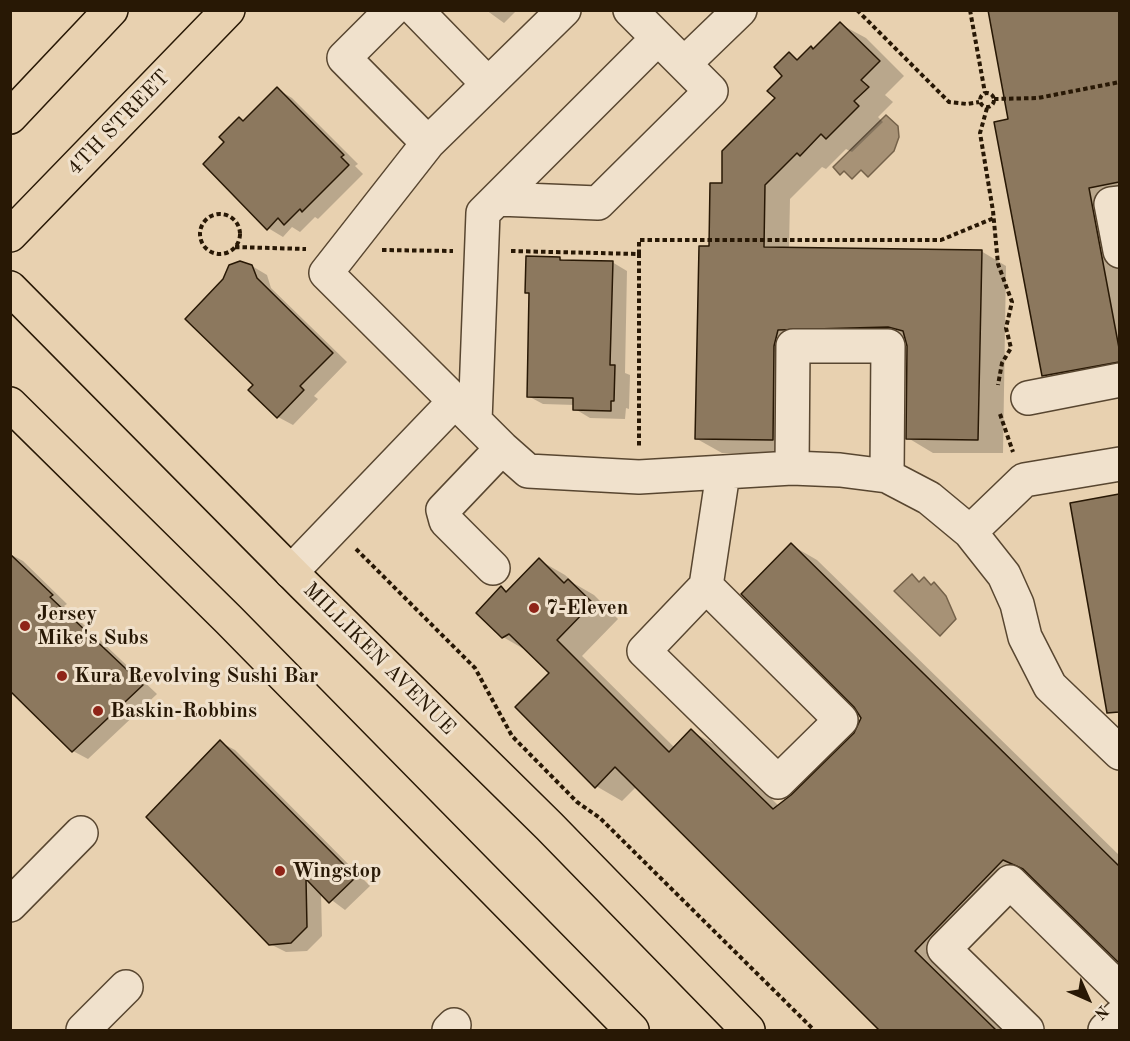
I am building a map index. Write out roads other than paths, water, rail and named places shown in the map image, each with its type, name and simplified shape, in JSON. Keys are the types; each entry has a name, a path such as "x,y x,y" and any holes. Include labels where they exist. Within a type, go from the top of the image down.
{"main road":[{"path":"10,117 111,10"},
{"name":"4TH STREET","path":"10,235 228,10"},
{"name":"MILLIKEN AVENUE","path":"10,288 291,572 549,826 748,1030"},
{"path":"10,404 229,620 632,1030"}],"street":[{"path":"393,10 344,58 428,143"},
{"path":"416,10 488,84"},
{"path":"564,10 428,143 326,273 528,471 639,477 792,468 887,476 929,498 970,532 1004,575 1017,604 1025,637 1050,687 1119,753"},
{"path":"498,199 598,203 711,91 630,10"},
{"path":"684,64 733,13"},
{"path":"291,572 465,411 483,213 658,38"},
{"path":"1119,203 1111,204 1119,251"},
{"path":"792,468 793,346 888,346 887,476"},
{"path":"1028,398 1119,380"},
{"path":"493,568 446,521 443,510 502,448"},
{"path":"970,532 1024,480 1119,464"},
{"path":"706,586 842,720 778,782 644,651 706,586 710,473"},
{"path":"10,905 81,833"},
{"path":"1027,1030 944,949 1010,882 1119,990"},
{"path":"83,1030 126,987"},
{"path":"1105,1030 1119,1016"}],"place":[{"name":"7-Eleven","path":"534,608"},
{"name":"Jersey Mike's Subs","path":"25,626"},
{"name":"Kura Revolving Sushi Bar","path":"62,676"},
{"name":"Baskin-Robbins","path":"98,711"},
{"name":"Wingstop","path":"280,871"}]}
